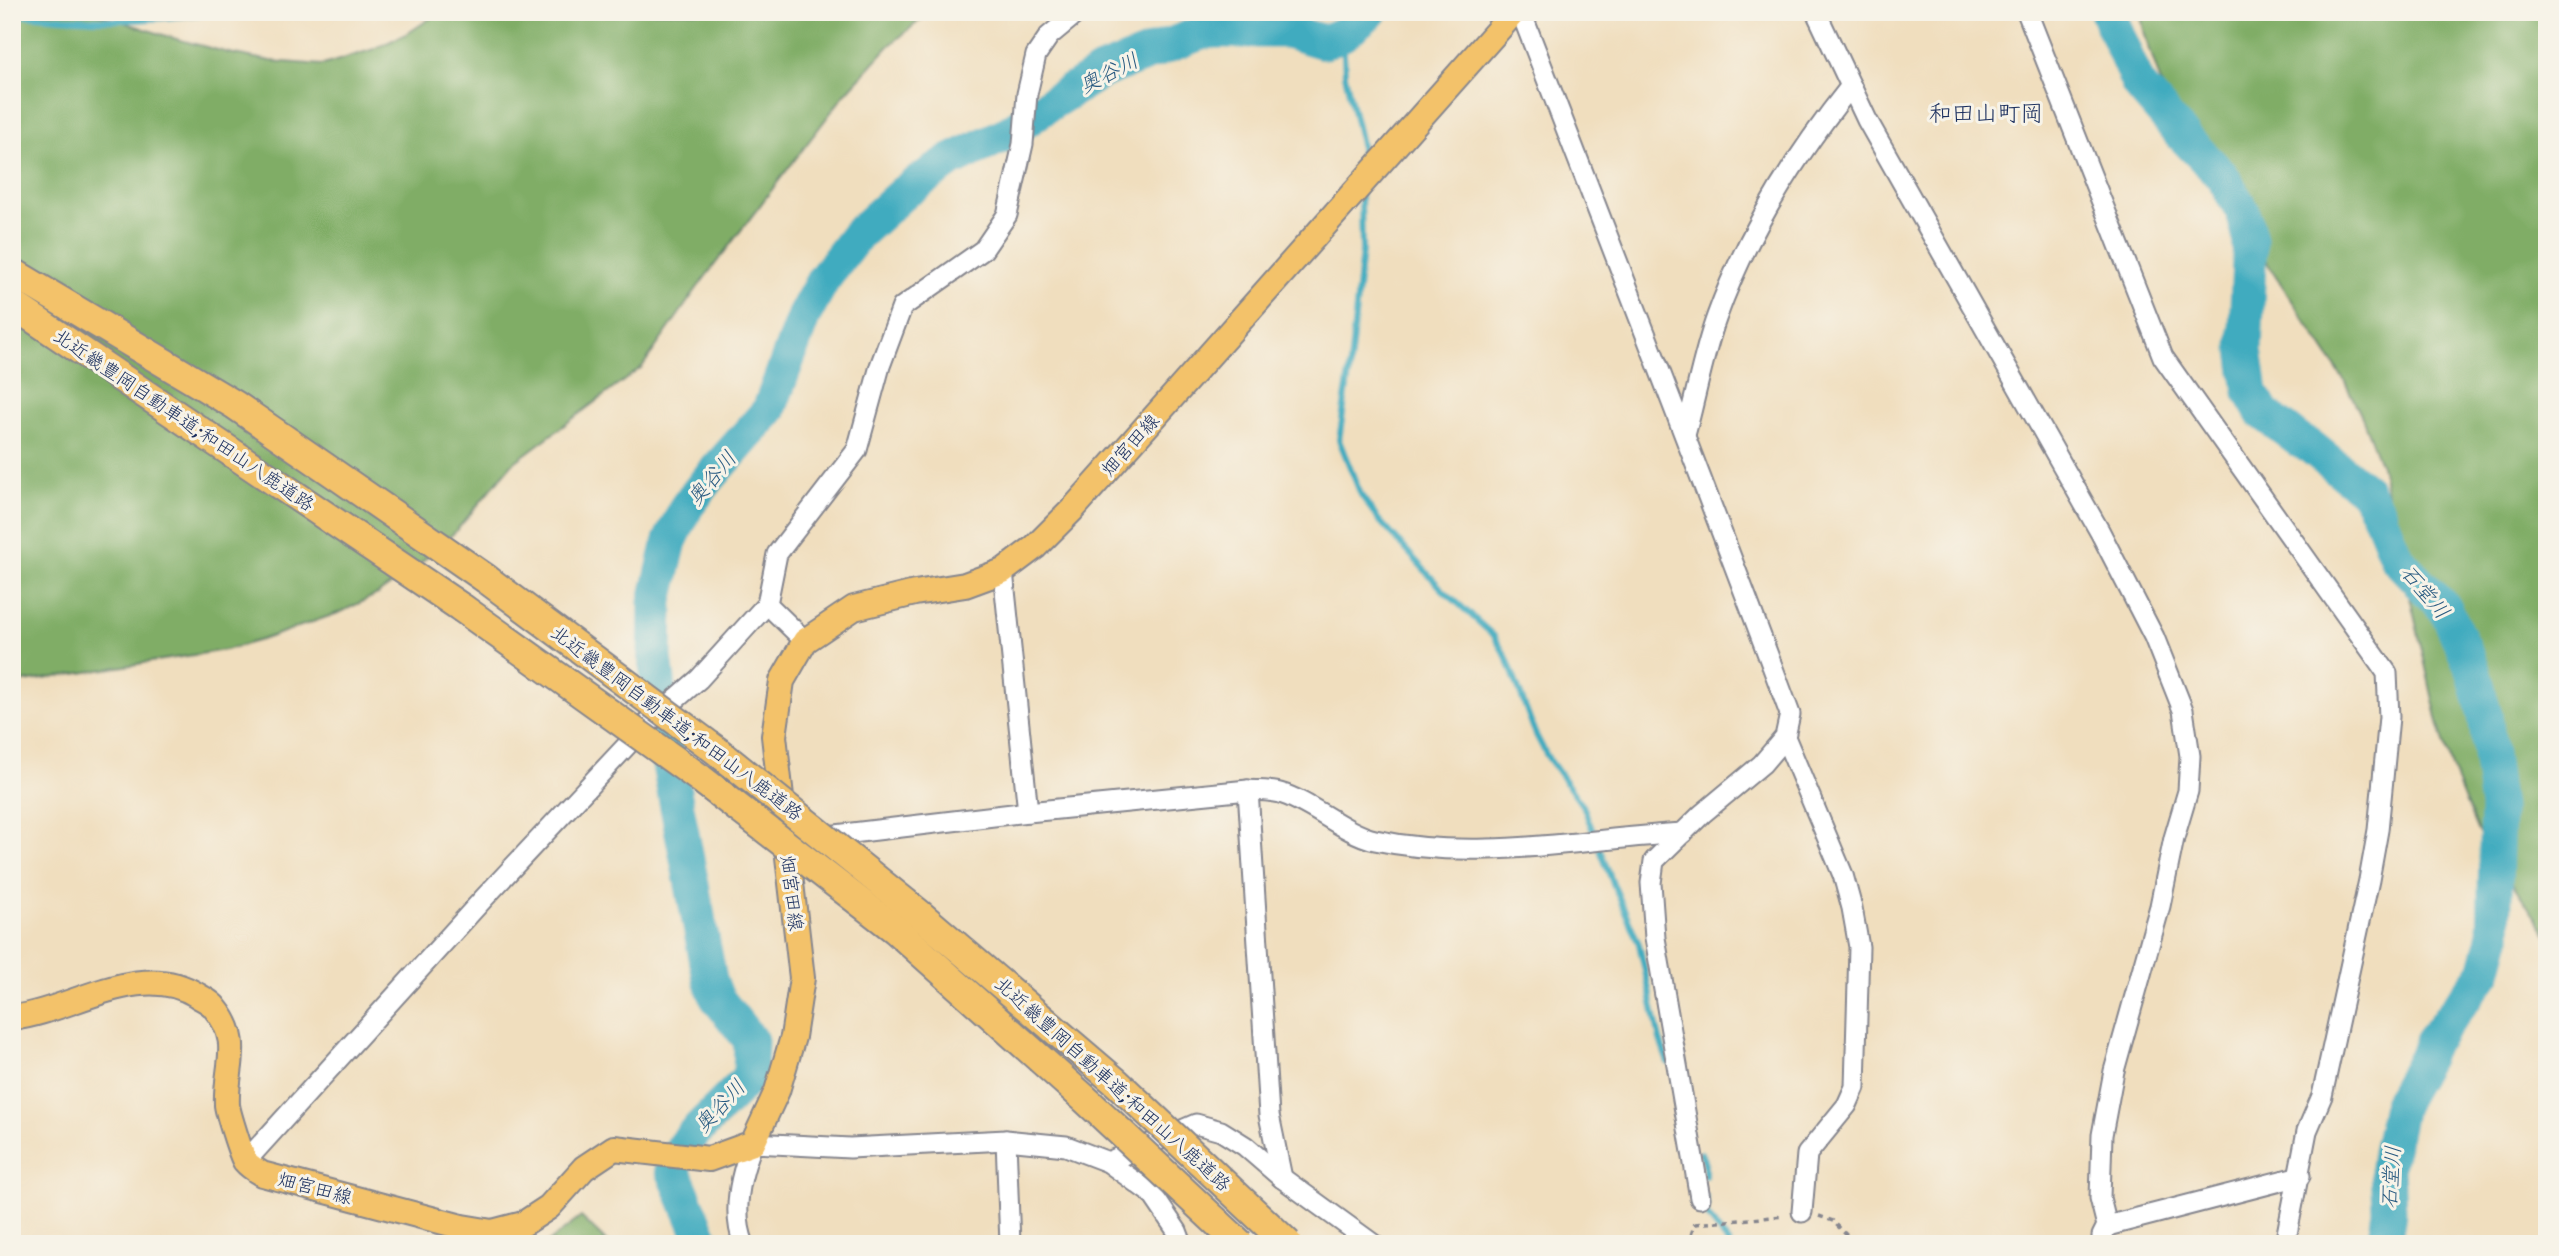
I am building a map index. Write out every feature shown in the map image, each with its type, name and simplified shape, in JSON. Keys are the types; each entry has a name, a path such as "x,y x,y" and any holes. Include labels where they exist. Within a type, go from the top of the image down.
{"highway":[{"name":"北近畿豊岡自動車道;和田山八鹿道路","path":"12,272 235,405 485,578 717,751 918,913 1117,1083 1288,1244"},
{"name":"北近畿豊岡自動車道;和田山八鹿道路","path":"12,304 462,608 701,779 896,930 1086,1099 1240,1244"}],"main road":[{"name":"畑宮田線","path":"245,1162 262,1174 462,1227 492,1232 523,1224 549,1207 584,1168 614,1149 709,1159 753,1143 784,1070 793,1037 802,978 774,736 782,681 805,641 854,608 915,593 965,585 1003,570 1035,547 1072,510 1514,12"},
{"path":"12,1018 36,1015 118,987 145,981 182,986 214,1006 231,1034 232,1068 227,1106 245,1162"}],"street":[{"path":"245,1162 646,725 699,679 767,604 777,554 857,450 880,366 902,307 983,250 1007,215 1023,144 1027,94 1036,55 1049,36 1078,12"},
{"path":"1521,12 1790,714 1785,737 1762,764 1702,814 1654,862 1651,883 1655,938 1700,1198"},
{"path":"1816,12 1867,120 2100,532 2154,637 2183,710 2190,756 2188,791 2174,838 2160,906 2114,1071 2102,1135 2100,1198 2104,1235 2300,1177"},
{"path":"2027,12 2163,357 2387,673 2389,717 2378,830 2322,1096 2307,1131 2285,1244"},
{"path":"1685,435 1716,319 1740,259 1812,135 1851,86"},
{"path":"1003,570 1028,812"},
{"path":"767,604 805,641"},
{"path":"1785,737 1843,874 1859,947 1854,1087 1847,1105 1807,1154 1802,1212"},
{"path":"785,841 1028,812 1248,790 1280,793 1373,839 1420,846 1469,849 1525,847 1683,833"},
{"path":"1248,790 1269,1115 1282,1178"},
{"path":"1108,1162 1196,1124 1221,1131 1245,1146 1282,1178 1373,1244"},
{"path":"1006,1140 1010,1244"},
{"path":"744,1244 739,1231 739,1202 743,1168 753,1143 850,1149 1006,1140 1066,1146 1108,1162 1152,1194 1177,1231 1182,1244"}],"path":[{"path":"1688,1244 1695,1224 1802,1212 1833,1221 1855,1244"}],"green space":[{"path":"12,12 93,12 229,53 271,61 323,65 374,49 408,33 440,12 930,12 889,46 845,94 700,284 642,367 512,464 456,531 415,568 378,594 341,612 261,640 225,650 12,684"},
{"path":"2140,12 2547,12 2547,935 2478,832 2457,782 2439,727 2381,466 2362,417 2344,380 2173,119"},
{"path":"581,1217 609,1244 546,1244"}],"waterway":[{"path":"12,15 129,20 214,12"},
{"name":"奥谷川","path":"704,1244 672,1168 684,1145 750,1074 751,1041 717,998 710,979 668,760 655,657 656,601 670,541 687,506 769,410 804,315 823,280 858,234 903,193 948,162 1010,132 1101,72 1198,34 1212,31 1287,31 1324,42 1343,34 1370,12"},
{"name":"石堂川","path":"2107,12 2138,84 2222,176 2243,212 2250,239 2245,350 2251,392 2263,413 2366,491 2378,512 2397,559 2446,610 2473,670 2485,715 2497,807 2494,938 2485,972 2431,1042 2401,1101 2387,1167 2389,1212 2384,1244"},
{"path":"1343,34 1345,75 1361,144 1361,173"},
{"path":"1361,195 1362,251 1339,440 1361,495 1378,519 1441,588 1494,636 1507,658 1535,733 1547,756 1584,808 1639,944 1660,1040 1668,1063"},
{"path":"1701,1153 1705,1163 1705,1176"},
{"path":"1706,1197 1707,1215 1729,1244"}],"district":[{"name":"和田山町岡","path":"1986,113"}]}
